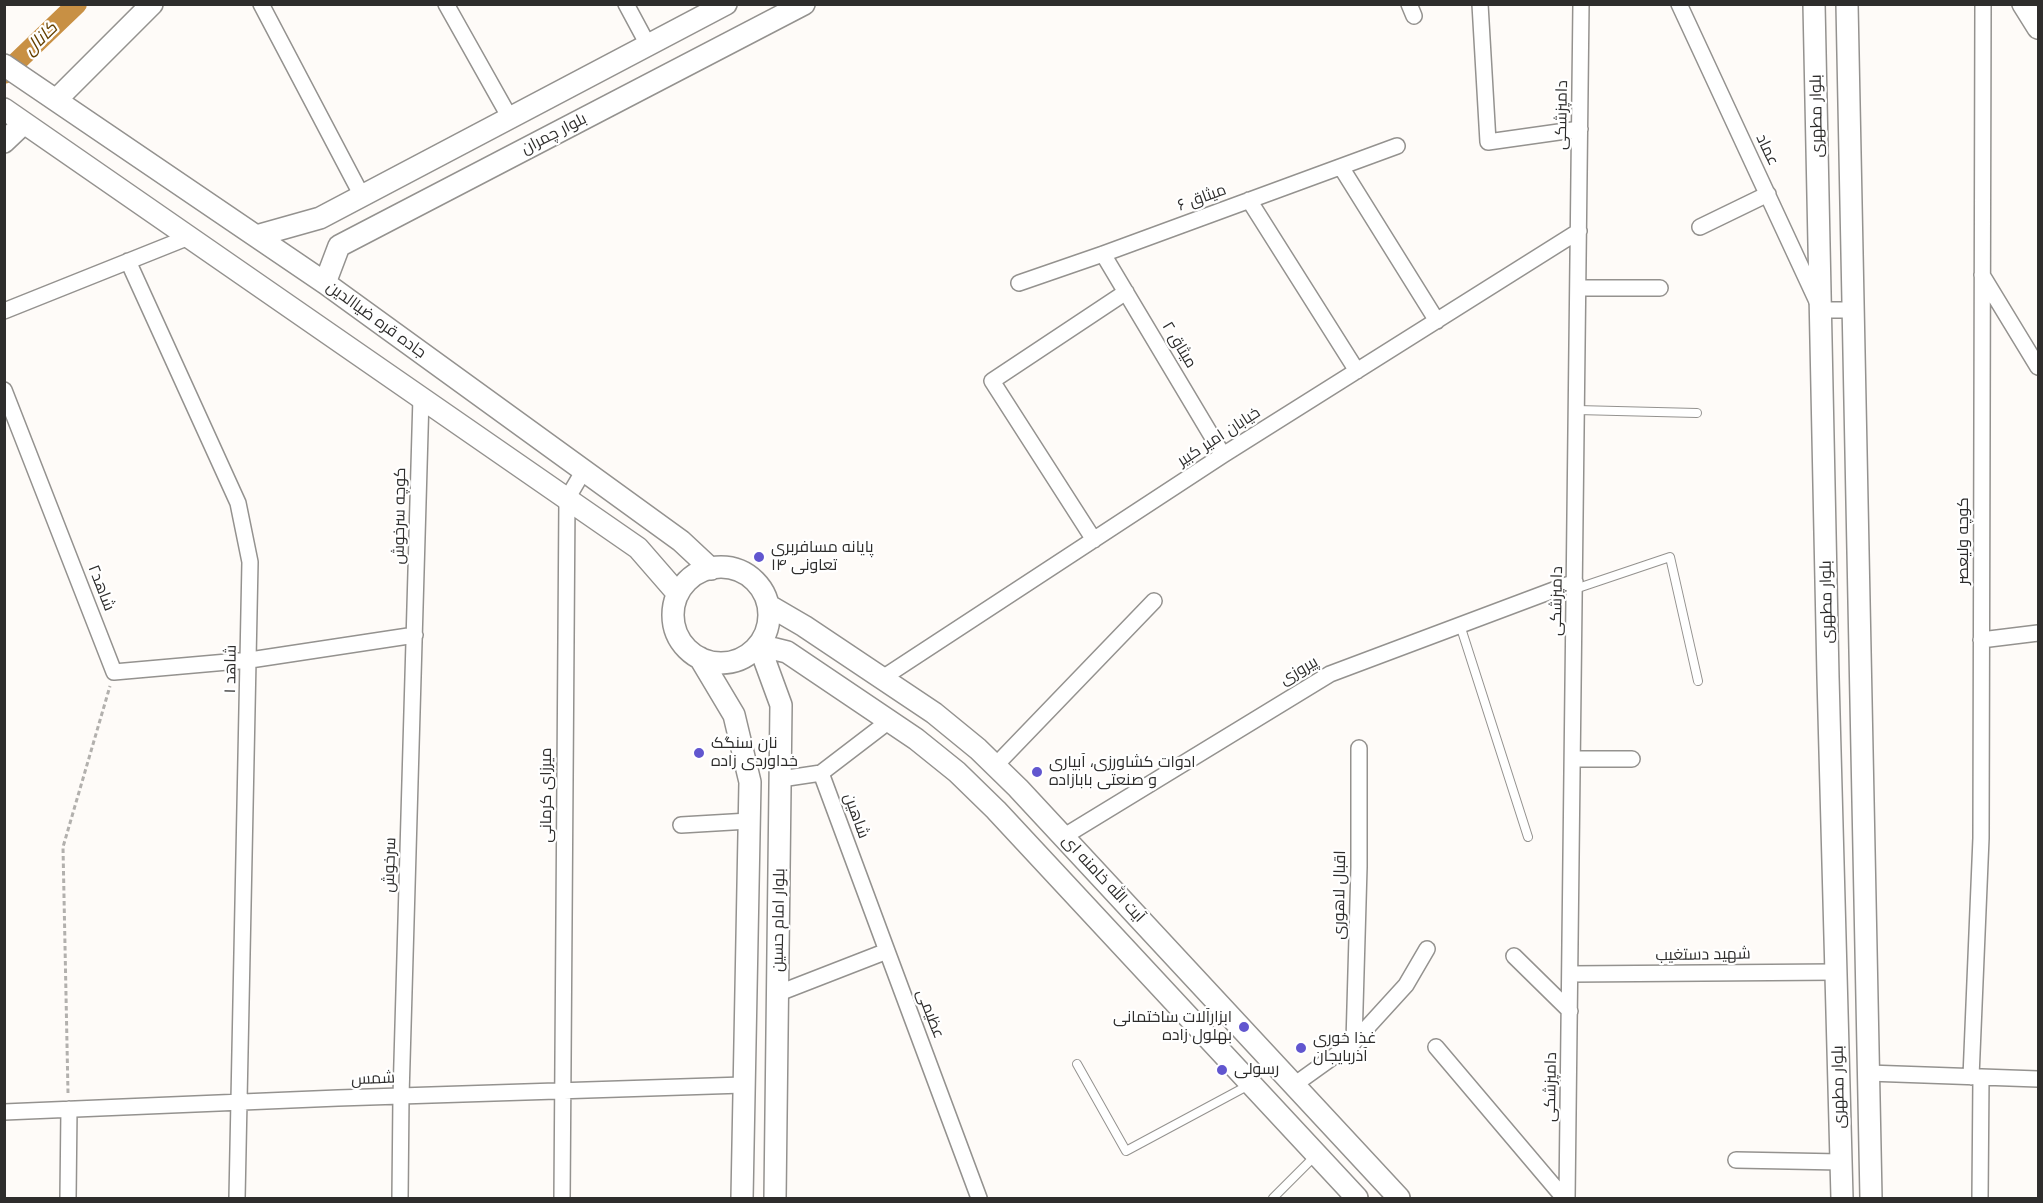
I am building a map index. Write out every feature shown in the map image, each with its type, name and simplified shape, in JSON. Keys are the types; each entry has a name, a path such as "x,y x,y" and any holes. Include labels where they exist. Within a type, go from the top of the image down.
{"street":[{"path":"56,100 152,4"},
{"path":"261,4 362,196"},
{"path":"446,4 510,118"},
{"path":"626,4 648,45"},
{"name":"بلوار چمران","path":"256,236 320,218 726,4"},
{"name":"بلوار چمران","path":"325,283 339,246 804,4"},
{"path":"1480,4 1488,142 1580,129"},
{"name":"دامپزشکی","path":"1566,1198 1581,4"},
{"name":"عماد","path":"1679,4 1821,310"},
{"name":"بلوار مطهری","path":"1814,4 1842,1198"},
{"name":"بلوار مطهری","path":"1847,4 1871,1198"},
{"name":"کوچه ولیعصر","path":"1980,1198 1976,1077 1981,838 1983,4"},
{"path":"2023,4 2038,28"},
{"name":"جاده قره ضیاالدین","path":"4,65 325,283 681,541 711,568"},
{"path":"4,109 638,548 678,594"},
{"path":"4,142 24,123"},
{"name":"میثاق ۶","path":"1019,283 1397,146"},
{"path":"1341,166 1437,321"},
{"path":"1700,227 1768,194"},
{"path":"1249,200 1357,371"},
{"name":"خیابان امیر کبیر","path":"881,679 1223,455 1579,231"},
{"path":"4,311 189,237"},
{"name":"میثاق ۲","path":"1103,254 1223,455"},
{"name":"شاهد ۱","path":"128,261 238,503 250,562 250,660 237,1198"},
{"path":"1982,276 2038,367"},
{"path":"1579,288 1660,288"},
{"path":"1094,540 992,381 1126,292"},
{"path":"1821,310 1853,310"},
{"name":"شاهد۲","path":"4,390 114,672"},
{"name":"کوچه سرخوش","path":"415,635 421,398"},
{"path":"567,499 584,470"},
{"name":"میرزای کرمانی","path":"562,1198 567,499"},
{"path":"711,568 726,568 753,579 768,605 769,619 766,633 759,645 747,656 732,662 715,663 699,658 687,650 674,624 674,609 678,594 686,583 711,568"},
{"name":"پیروزی","path":"1063,837 1330,674 1575,585"},
{"path":"995,766 1154,601"},
{"name":"آیت الله خامنه ای","path":"768,605 804,626 934,713 978,749 1063,837 1399,1198"},
{"path":"1981,640 2038,633"},
{"path":"114,672 250,660 415,635"},
{"name":"سرخوش","path":"400,1198 400,1096 415,635"},
{"name":"آیت الله خامنه ای","path":"759,645 787,652 916,739 957,772 996,810 1357,1198"},
{"name":"بلوار امام حسین","path":"759,645 781,705 775,1198"},
{"name":"بلوار امام حسین","path":"699,658 734,715 750,782 742,1198"},
{"path":"1828,660 1860,661"},
{"path":"781,779 822,773 889,721"},
{"name":"اقبال لاهوری","path":"1354,1042 1359,867 1359,748"},
{"path":"1573,759 1632,759"},
{"name":"شاهین","path":"822,773 887,951"},
{"path":"681,825 749,821"},
{"path":"1294,1086 1354,1042 1406,985 1427,949"},
{"path":"779,993 887,951"},
{"name":"عظیمی","path":"887,951 979,1198"},
{"path":"1514,956 1570,1011"},
{"name":"شهید دستغیب","path":"1570,974 1836,972"},
{"path":"1436,1047 1566,1198"},
{"path":"1868,1073 2038,1079"},
{"name":"شمس","path":"4,1112 400,1096 743,1086"},
{"path":"68,1198 69,1109"},
{"path":"1736,1160 1841,1162"}],"lane":[{"path":"1577,410 1697,413"},
{"path":"1575,585 1670,557 1698,681"},
{"path":"1460,625 1528,837"},
{"path":"1077,1064 1126,1151 1250,1084"},
{"path":"1274,1198 1316,1155"}],"path":[{"path":"69,1109 63,847 114,672"}],"waterway":[{"name":"کانال","path":"4,74 77,4"}],"place":[{"name":"پایانه مسافربری تعاونی ۱۴","path":"759,557"},
{"name":"نان سنگک خداوردی زاده","path":"699,753"},
{"name":"ادوات کشاورزی، آبیاری و صنعتی بابازاده","path":"1037,772"},
{"name":"ابزارآلات ساختمانی بهلول زاده","path":"1244,1027"},
{"name":"غذا خوری آذربایجان","path":"1301,1048"},
{"name":"رسولی","path":"1222,1070"}]}
